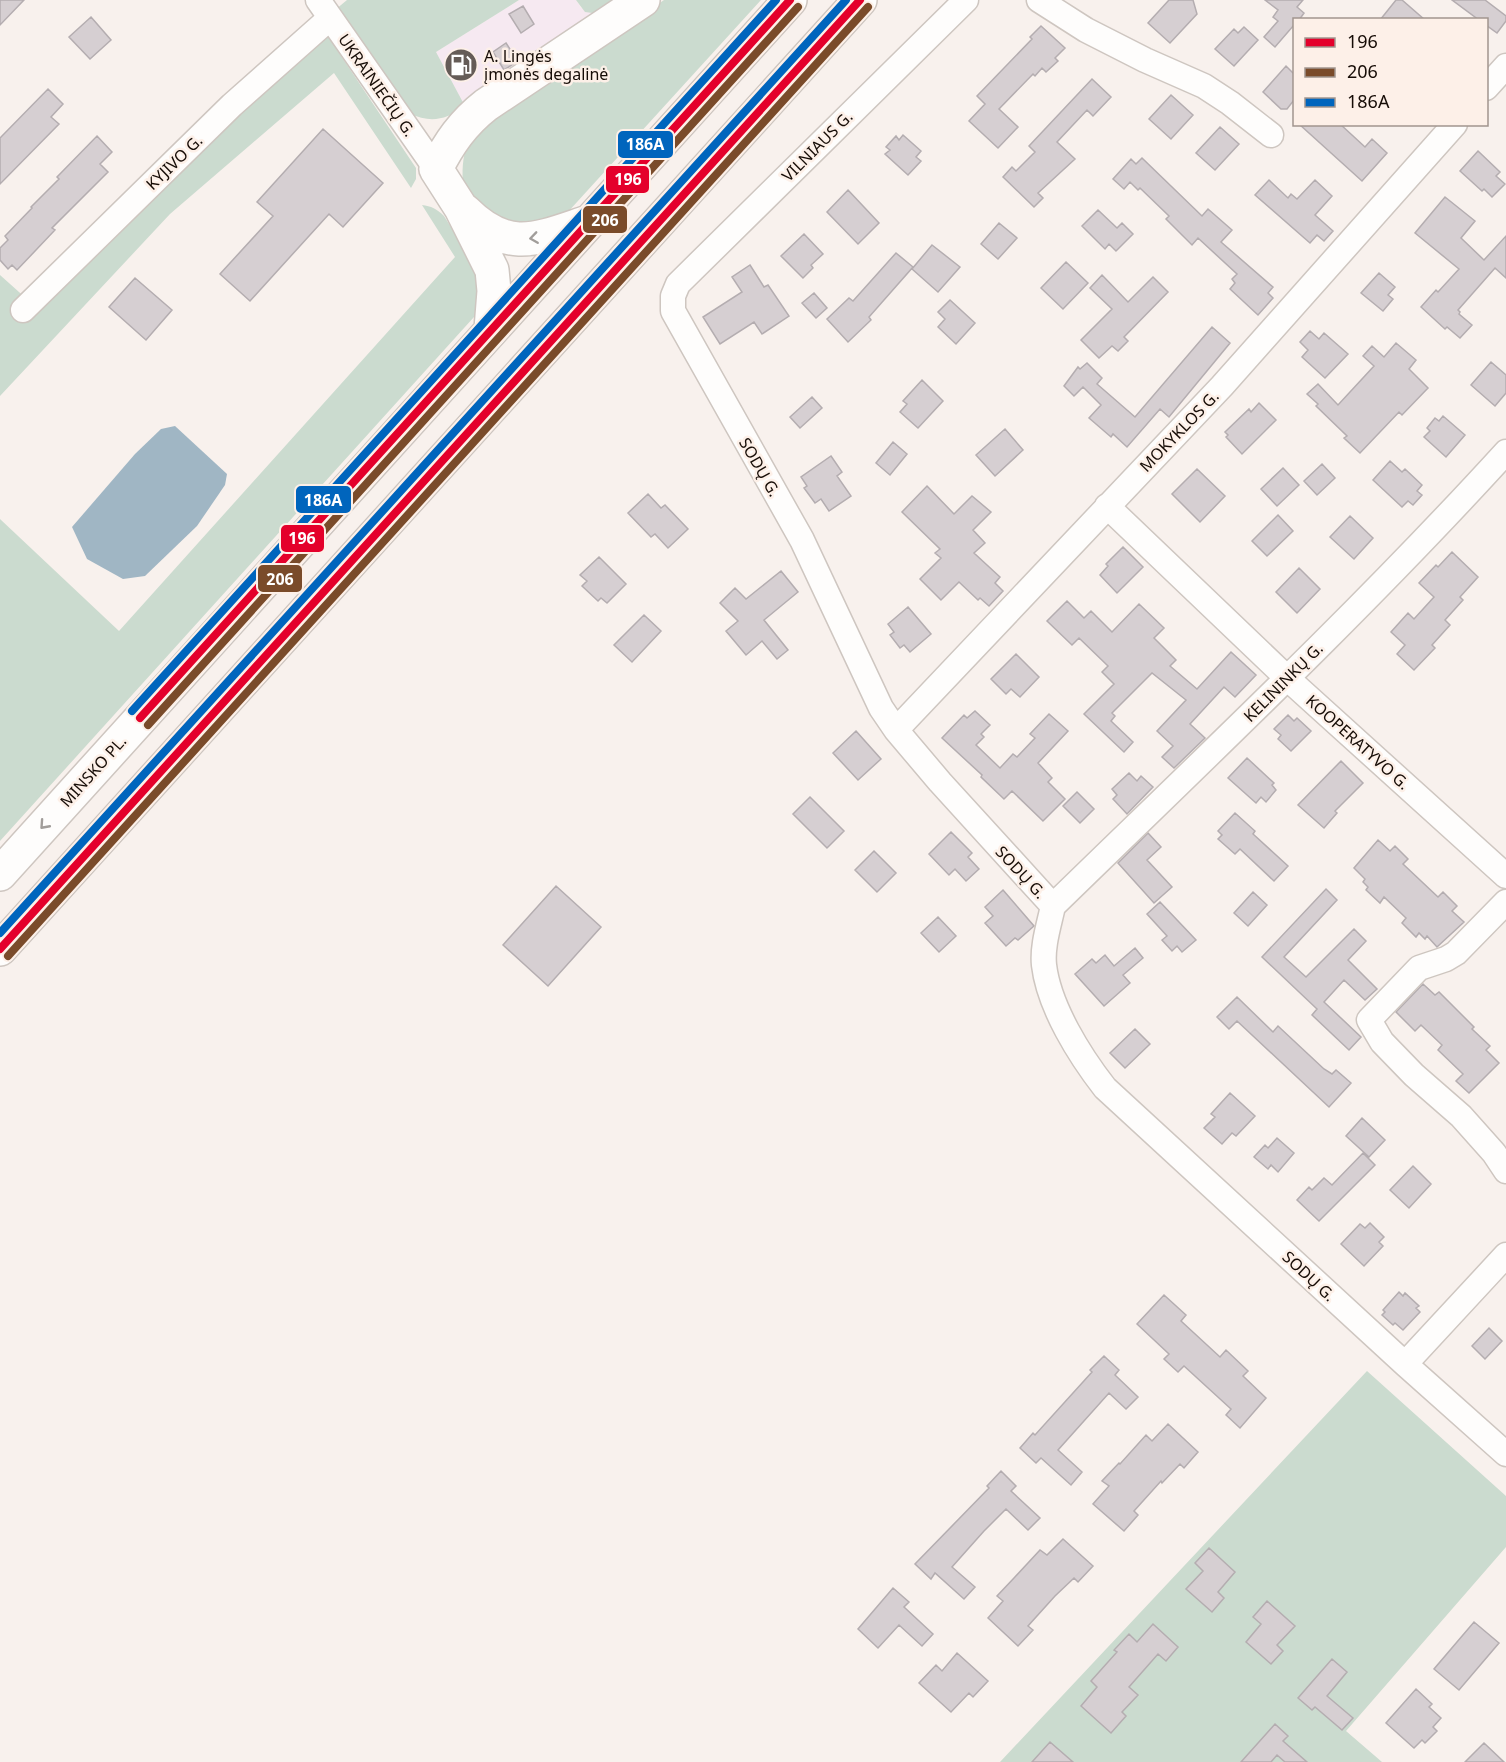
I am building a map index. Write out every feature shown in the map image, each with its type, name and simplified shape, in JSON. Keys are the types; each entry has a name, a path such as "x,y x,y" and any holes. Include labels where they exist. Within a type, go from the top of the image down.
{"highway":[{"path":"491,329 494,291 492,270 461,208 436,169 456,134 486,105 643,0"},
{"name":"MINSKO PL.","path":"0,874 790,0"},
{"path":"0,949 860,0"},
{"path":"461,208 492,234 518,240 537,239 589,221"}],"street":[{"name":"VILNIAUS G.","path":"673,296 678,284 966,0"},
{"path":"1039,0 1096,35 1204,86 1271,135"},
{"name":"UKRAINIEČIŲ G.","path":"324,9 436,169"},
{"name":"KYJIVO G.","path":"23,310 232,105 324,9"},
{"path":"1488,86 1506,66"},
{"name":"MOKYKLOS G.","path":"896,730 1222,386 1453,126"},
{"name":"SODŲ G.","path":"673,296 673,311 677,320 802,540 881,708 896,730 940,782 1053,906 1046,939 1044,964 1050,991 1088,1066 1105,1088 1506,1454"},
{"name":"KELININKŲ G.","path":"1053,906 1287,678 1440,524 1506,452"},
{"name":"KOOPERATYVO G.","path":"1107,506 1287,678 1506,876"},
{"path":"1506,902 1456,953 1446,959 1419,968 1369,1020 1382,1042 1414,1075 1461,1116 1494,1153 1506,1171"},
{"path":"1405,1364 1506,1255"}],"shaded area":[{"path":"519,0 576,0 581,8 600,14 466,108 436,52"}],"green space":[{"path":"347,0 519,0 436,52 466,108 438,119 431,119 408,113 335,10"},
{"path":"576,0 624,0 600,14 585,12"},
{"path":"664,0 761,0 567,213 506,229 463,190 463,162 471,134"},
{"path":"325,32 416,168 416,179 411,188 334,73 170,214 0,396 0,275 38,309 154,192"},
{"path":"422,205 434,208 444,216 482,276 481,304 474,317 0,841 0,519 119,631 455,257"},
{"path":"1367,1371 1506,1496 1506,1547 1346,1731 1382,1762 1000,1762"}],"water":[{"path":"175,426 227,474 225,485 197,526 145,576 123,579 87,559 72,527 135,454 161,429"}],"building":[{"path":"0,0 24,0 0,25"},
{"path":"1169,0 1193,0 1197,14 1170,43 1148,23"},
{"path":"1265,0 1303,0 1297,7 1304,13 1300,18 1293,18 1293,26 1275,47 1264,37 1278,21 1273,17 1278,10"},
{"path":"1396,0 1402,0 1423,18 1382,18"},
{"path":"1452,0 1485,0 1506,16 1506,21 1497,33 1488,26 1488,18 1476,18"},
{"path":"523,6 534,24 521,33 509,14"},
{"path":"91,17 111,40 90,59 69,37"},
{"path":"1041,26 1065,48 1055,58 1058,61 1046,72 1042,68 1035,76 1033,74 999,109 1018,127 998,148 969,121 985,104 977,96 1032,39 1030,37"},
{"path":"1244,27 1258,40 1234,66 1215,49 1234,29 1238,33"},
{"path":"506,43 518,61 504,70 493,52"},
{"name":"A. Lingės įmonės degalinė","path":"463,52 474,69 459,79 448,62"},
{"path":"1286,66 1293,73 1293,101 1287,109 1281,109 1263,92"},
{"path":"1092,79 1111,97 1093,116 1087,110 1057,142 1075,159 1038,193 1043,198 1034,207 1003,177 1012,167 1016,171 1035,152 1029,146"},
{"path":"48,89 63,104 51,117 59,124 0,184 0,138"},
{"path":"1171,95 1193,115 1171,139 1149,119"},
{"path":"1301,126 1342,126 1365,147 1372,139 1387,153 1362,181"},
{"path":"1220,127 1239,144 1215,170 1196,153"},
{"path":"323,129 383,183 343,227 329,214 250,301 220,274 273,216 257,202"},
{"path":"903,135 921,151 916,157 921,161 908,175 885,154 890,150 886,147 896,136 899,140"},
{"path":"97,136 112,152 100,164 108,172 52,228 55,230 17,270 12,265 8,269 0,260 0,248 8,240 5,236"},
{"path":"1478,151 1500,172 1496,176 1505,184 1492,197 1460,171"},
{"path":"1142,158 1202,216 1208,209 1232,230 1221,242 1273,287 1268,293 1273,298 1258,315 1230,289 1235,283 1232,279 1237,274 1198,238 1192,245 1166,219 1169,216 1140,188 1138,190 1130,182 1124,189 1113,179 1131,159 1136,164"},
{"path":"1269,180 1288,198 1291,194 1297,199 1315,180 1332,196 1315,215 1333,231 1324,241 1317,235 1310,243 1255,195"},
{"path":"848,190 879,223 858,244 827,212"},
{"path":"1445,197 1475,221 1461,238 1484,260 1506,236 1506,278 1495,268 1458,310 1459,314 1472,325 1460,338 1447,327 1445,329 1421,307 1459,269 1415,233"},
{"path":"1098,210 1117,228 1122,223 1133,234 1116,251 1109,244 1105,249 1082,226"},
{"path":"999,223 1017,238 998,259 981,244"},
{"path":"804,234 823,254 811,265 813,268 803,278 781,256"},
{"path":"932,245 960,267 938,292 912,269"},
{"path":"896,253 913,267 869,317 871,320 848,342 827,319 849,298 853,301"},
{"path":"1066,262 1088,283 1063,309 1041,288"},
{"path":"750,265 764,287 768,285 789,316 762,334 754,322 720,344 703,317 742,292 732,277"},
{"path":"1379,273 1395,287 1388,295 1393,299 1383,311 1361,293"},
{"path":"1102,275 1128,302 1153,277 1168,292 1124,337 1128,341 1118,351 1112,346 1099,358 1081,340 1112,309 1090,288"},
{"path":"135,278 172,310 146,340 109,307"},
{"path":"814,293 827,308 816,318 802,303"},
{"path":"950,300 975,323 956,344 938,327 945,319 938,312"},
{"path":"1212,327 1230,343 1169,417 1160,409 1127,447 1113,434 1111,437 1089,418 1101,405 1083,387 1074,396 1064,386 1078,367 1080,369 1087,363 1102,378 1097,384 1135,417"},
{"path":"1310,331 1319,339 1324,333 1348,354 1325,378 1302,357 1308,350 1300,342"},
{"path":"1396,343 1416,360 1409,369 1428,388 1402,415 1399,412 1360,453 1344,438 1347,436 1307,394 1318,384 1338,405 1374,366 1363,356 1372,346 1384,357"},
{"path":"1491,362 1506,375 1506,393 1495,406 1471,385"},
{"path":"922,380 943,401 918,428 900,412 907,404 903,401"},
{"path":"812,397 822,408 800,428 790,417"},
{"path":"1259,403 1276,420 1242,454 1226,437 1228,435 1225,432 1249,409 1251,412"},
{"path":"1443,416 1465,435 1446,457 1424,437 1430,431 1427,428 1435,418 1439,421"},
{"path":"1005,429 1023,450 995,476 976,455"},
{"path":"893,442 907,454 890,475 876,463"},
{"path":"831,456 842,472 837,476 851,496 829,511 821,499 815,503 804,488 807,486 801,477"},
{"path":"1390,461 1402,472 1405,469 1422,485 1417,491 1422,495 1413,505 1408,501 1402,507 1373,480"},
{"path":"1322,464 1335,478 1317,495 1304,481"},
{"path":"1283,468 1299,485 1277,506 1261,489"},
{"path":"1197,469 1225,496 1200,522 1172,494"},
{"path":"927,486 954,514 972,496 991,512 973,530 985,543 974,553 1000,577 995,583 1003,591 989,606 980,598 978,600 959,582 941,600 920,579 941,558 935,553 940,549 902,512"},
{"path":"648,494 661,508 665,505 688,529 668,548 655,534 651,537 628,513"},
{"path":"1278,515 1293,531 1267,556 1252,541"},
{"path":"1350,516 1373,538 1354,559 1330,537"},
{"path":"1123,547 1143,567 1117,593 1100,575 1108,566 1106,564"},
{"path":"1452,552 1478,577 1460,597 1463,600 1445,620 1450,625 1432,645 1435,648 1414,670 1397,654 1405,645 1391,632 1408,613 1414,619 1434,597 1419,583"},
{"path":"599,557 626,584 607,603 601,598 598,601 582,586 587,581 580,575"},
{"path":"1299,568 1320,589 1297,613 1276,592"},
{"path":"781,571 798,592 764,620 788,650 777,659 762,641 746,655 726,631 738,621 720,603 735,588 746,599"},
{"path":"1067,601 1084,618 1091,611 1112,632 1139,604 1164,628 1154,638 1176,660 1170,666 1197,689 1231,652 1256,675 1235,697 1224,687 1190,724 1205,738 1174,768 1162,757 1173,746 1157,731 1186,700 1152,673 1112,713 1115,716 1111,721 1133,742 1124,752 1084,714 1114,684 1102,672 1108,666 1079,638 1072,645 1047,621"},
{"path":"908,607 931,634 910,652 904,645 900,648 890,635 894,632 888,624"},
{"path":"644,615 661,631 632,662 614,645"},
{"path":"1016,654 1039,677 1020,697 1011,689 1006,694 991,679"},
{"path":"975,711 990,725 981,734 984,737 976,745 1000,768 1013,754 1017,757 1035,738 1030,734 1049,714 1068,731 1038,763 1052,778 1048,782 1065,799 1043,821 1012,791 1004,799 942,738 964,715 967,718"},
{"path":"1288,715 1294,721 1297,718 1311,731 1291,751 1278,739 1281,735 1274,729"},
{"path":"856,731 881,759 858,780 833,753"},
{"path":"1247,758 1274,783 1272,785 1276,790 1266,802 1261,797 1256,803 1228,778"},
{"path":"1341,761 1363,783 1335,811 1337,813 1324,828 1298,805"},
{"path":"1129,773 1137,781 1141,776 1153,787 1127,814 1113,799 1117,795 1112,789"},
{"path":"1077,792 1094,809 1080,823 1063,806"},
{"path":"810,797 844,831 827,848 793,814"},
{"path":"1235,813 1255,831 1253,834 1288,866 1274,881 1240,849 1235,854 1218,839 1222,835 1218,831"},
{"path":"951,832 972,853 968,857 979,869 966,881 955,869 949,875 929,854"},
{"path":"1148,833 1161,847 1147,860 1172,887 1154,903 1118,863"},
{"path":"1378,840 1390,851 1395,846 1408,859 1403,864 1438,897 1443,892 1457,906 1452,911 1464,922 1437,947 1427,936 1425,939 1419,933 1416,937 1402,923 1406,918 1384,897 1380,903 1366,890 1368,887 1363,882 1365,879 1354,868"},
{"path":"874,851 896,873 877,892 855,870"},
{"path":"556,886 601,927 548,986 503,945"},
{"path":"1326,889 1337,900 1284,957 1306,977 1354,929 1366,941 1348,960 1377,989 1365,1000 1344,980 1324,1002 1361,1037 1349,1050 1312,1015 1317,1009 1262,957"},
{"path":"1003,890 1034,926 1018,940 1015,938 1006,946 985,923 993,916 985,907"},
{"path":"1253,892 1267,905 1248,926 1234,913"},
{"path":"1160,902 1196,940 1182,952 1177,946 1172,951 1162,940 1167,936 1147,914"},
{"path":"938,917 956,936 939,952 921,933"},
{"path":"1135,948 1143,958 1123,975 1130,983 1104,1006 1075,974 1092,959 1096,963 1105,955 1114,966"},
{"path":"1423,984 1435,995 1439,992 1474,1027 1472,1029 1490,1046 1486,1050 1499,1063 1469,1093 1456,1081 1463,1074 1438,1050 1442,1045 1421,1025 1415,1031 1396,1012"},
{"path":"1237,997 1273,1032 1278,1026 1324,1069 1332,1074 1336,1070 1351,1083 1329,1107 1237,1021 1229,1029 1217,1017"},
{"path":"1135,1029 1150,1044 1125,1068 1110,1053"},
{"path":"1230,1093 1255,1116 1236,1136 1232,1133 1222,1144 1204,1128 1215,1117 1211,1114"},
{"path":"1362,1118 1385,1140 1369,1157 1346,1136"},
{"path":"1277,1138 1294,1153 1278,1172 1271,1165 1268,1169 1254,1157 1265,1145 1268,1148"},
{"path":"1363,1153 1375,1165 1319,1221 1297,1200 1309,1187 1312,1190 1324,1178 1332,1185"},
{"path":"1413,1166 1431,1184 1409,1208 1390,1190"},
{"path":"1370,1223 1384,1237 1379,1242 1383,1246 1364,1266 1341,1244 1360,1224 1365,1228"},
{"path":"1399,1292 1403,1296 1405,1293 1419,1306 1416,1308 1420,1312 1403,1330 1382,1315 1385,1312 1383,1310"},
{"path":"1164,1295 1186,1315 1181,1321 1220,1357 1226,1350 1248,1371 1243,1376 1266,1398 1240,1428 1226,1415 1231,1409 1184,1366 1178,1372 1164,1359 1169,1354 1137,1324"},
{"path":"1489,1328 1502,1341 1485,1359 1472,1346"},
{"path":"1104,1356 1119,1370 1115,1375 1138,1397 1126,1409 1109,1393 1058,1450 1082,1472 1071,1485 1041,1458 1036,1463 1020,1448 1033,1433 1035,1435"},
{"path":"1168,1424 1198,1452 1184,1468 1180,1464 1162,1483 1161,1481 1134,1511 1138,1515 1124,1531 1093,1504 1109,1486 1102,1481 1146,1435 1152,1441"},
{"path":"1001,1471 1016,1486 1011,1491 1040,1518 1028,1530 1006,1509 984,1531 952,1567 975,1587 964,1599 935,1573 931,1579 915,1564 989,1488 987,1486"},
{"path":"1063,1539 1093,1566 1078,1582 1074,1578 1055,1596 1028,1626 1033,1630 1018,1646 988,1618 1003,1601 997,1596 1040,1550 1047,1555"},
{"path":"1209,1548 1235,1572 1218,1592 1224,1598 1212,1612 1186,1589 1203,1571 1195,1563"},
{"path":"893,1588 909,1602 904,1607 933,1634 922,1646 899,1625 878,1648 858,1629"},
{"path":"1267,1601 1295,1626 1277,1645 1283,1651 1271,1664 1246,1642 1261,1624 1253,1617"},
{"path":"1474,1622 1499,1643 1459,1690 1434,1669"},
{"path":"1153,1624 1178,1647 1166,1661 1158,1654 1129,1687 1138,1695 1122,1712 1126,1716 1111,1733 1081,1706 1097,1687 1091,1681 1117,1652 1114,1650 1129,1634 1137,1642"},
{"path":"957,1653 988,1681 973,1697 969,1693 951,1712 919,1683 936,1665 942,1671"},
{"path":"1332,1659 1347,1672 1327,1696 1353,1718 1342,1730 1315,1707 1312,1710 1298,1698"},
{"path":"1416,1689 1432,1704 1429,1707 1441,1718 1433,1727 1437,1731 1425,1743 1422,1740 1414,1748 1386,1723"},
{"path":"1275,1724 1288,1736 1283,1741 1307,1762 1285,1762 1277,1755 1271,1762 1241,1762"},
{"path":"1050,1742 1073,1762 1032,1762"},
{"path":"1484,1743 1504,1762 1465,1762"}],"transit line":[{"name":"186A","path":"132,711 776,0"},
{"name":"196","path":"140,718 790,0"},
{"name":"186A","path":"0,933 846,0"},
{"name":"196","path":"0,949 860,0"},
{"name":"206","path":"148,725 798,7"},
{"name":"206","path":"8,956 868,7"}],"place":[{"name":"A. Lingės įmonės degalinė","path":"461,65"}]}
